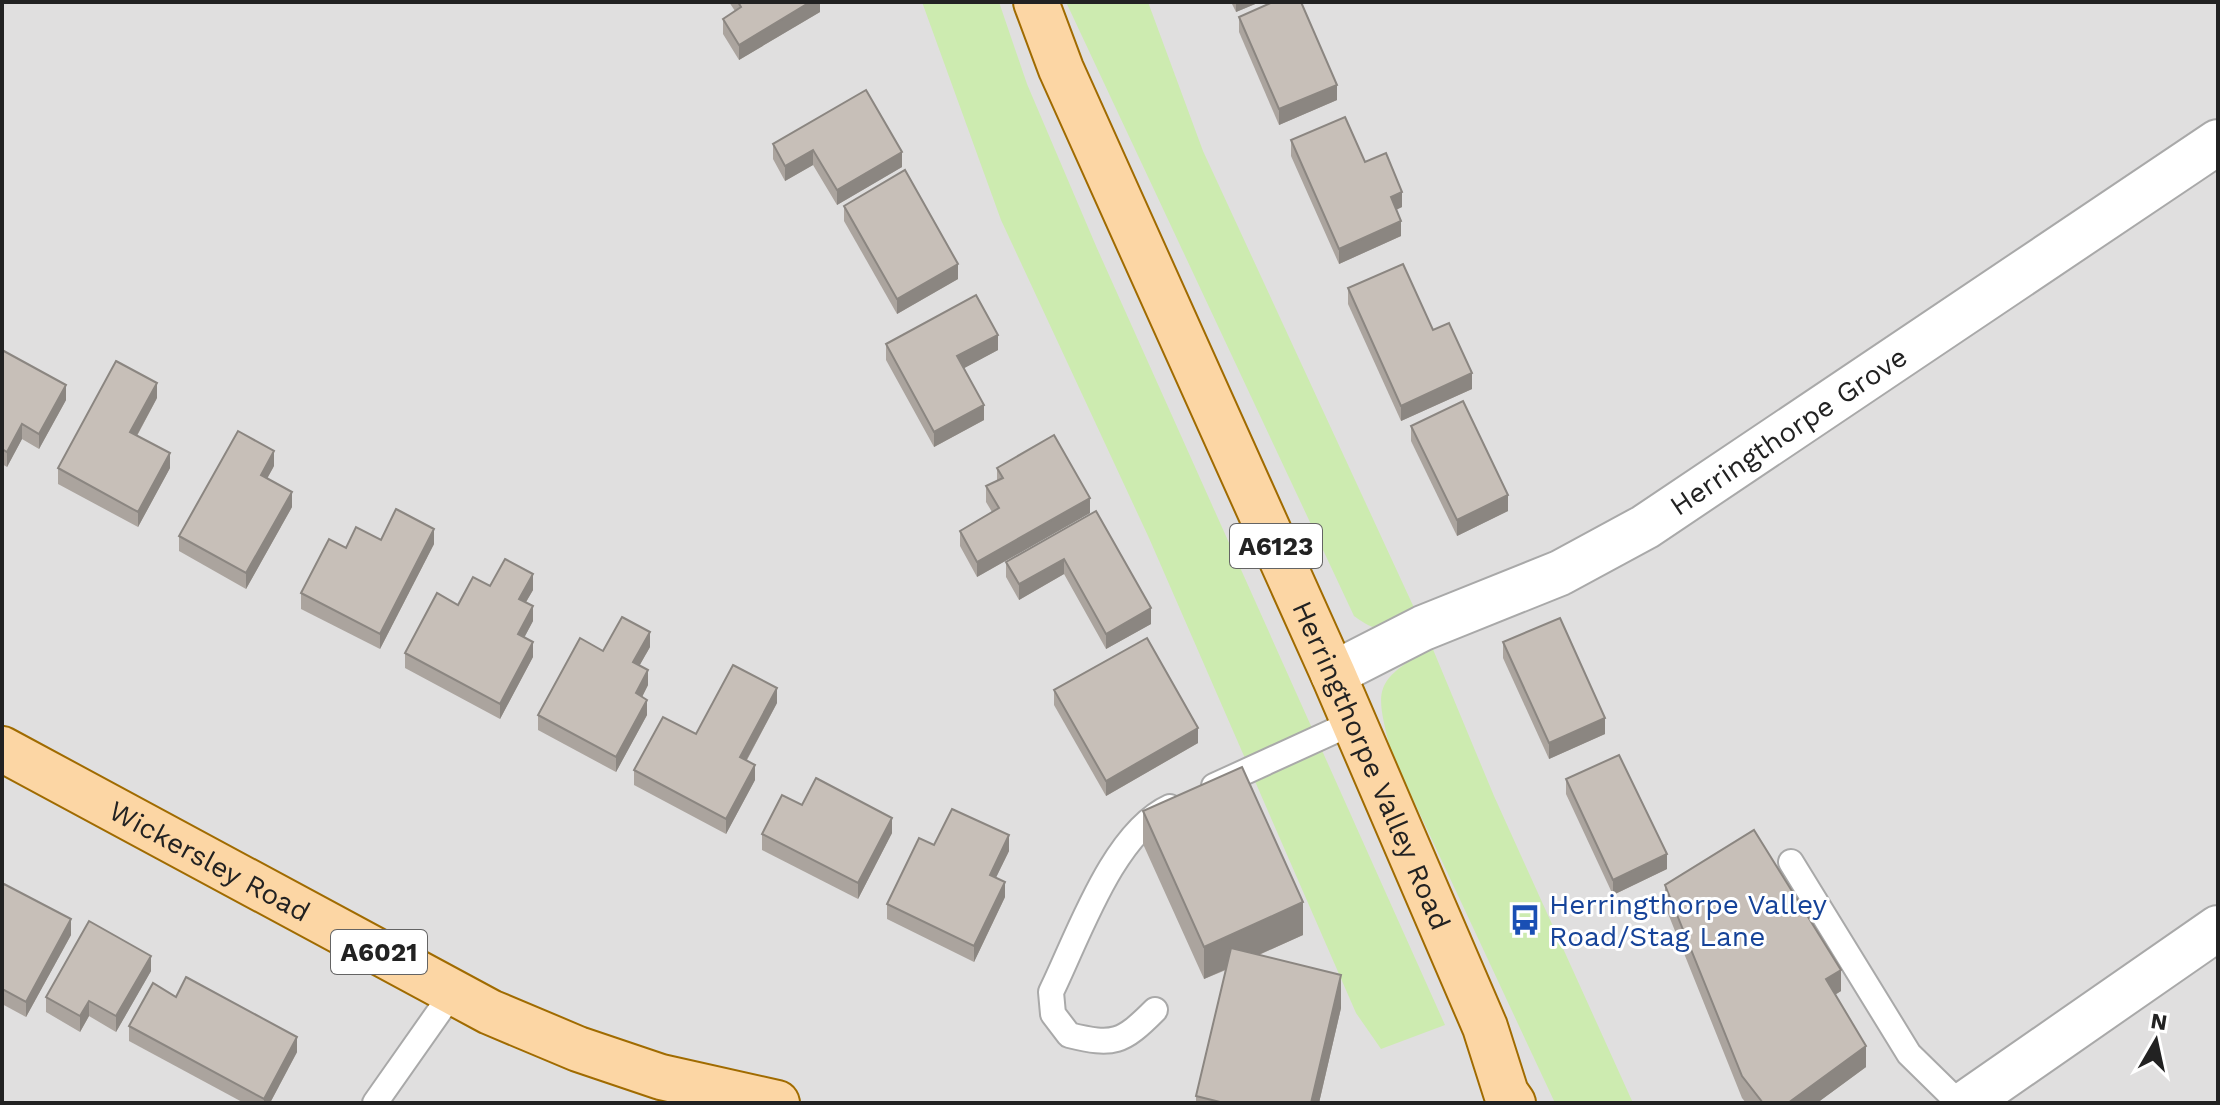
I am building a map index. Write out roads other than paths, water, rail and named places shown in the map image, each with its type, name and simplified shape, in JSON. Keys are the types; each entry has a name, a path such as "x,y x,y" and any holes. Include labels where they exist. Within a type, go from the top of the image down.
{"main road":[{"name":"Herringthorpe Valley Road","path":"1036,2 1061,69 1333,674 1485,1027 1507,1100"},
{"name":"Wickersley Road","path":"2,749 453,992 578,1049 661,1077 777,1103"}],"street":[{"name":"Herringthorpe Grove","path":"1333,674 1423,628 1560,573 1645,527 2218,142"},
{"path":"1966,1103 2218,928"}],"lane":[{"path":"1155,1010 1130,1035 1105,1044 1069,1035 1053,1014 1051,992 1111,872 1136,831 1153,815 1354,722"},
{"path":"1791,862 1909,1054 1959,1103"},
{"path":"375,1103 453,992"}],"place":[{"name":"Herringthorpe Valley Road/Stag Lane","path":"1525,920"}]}
